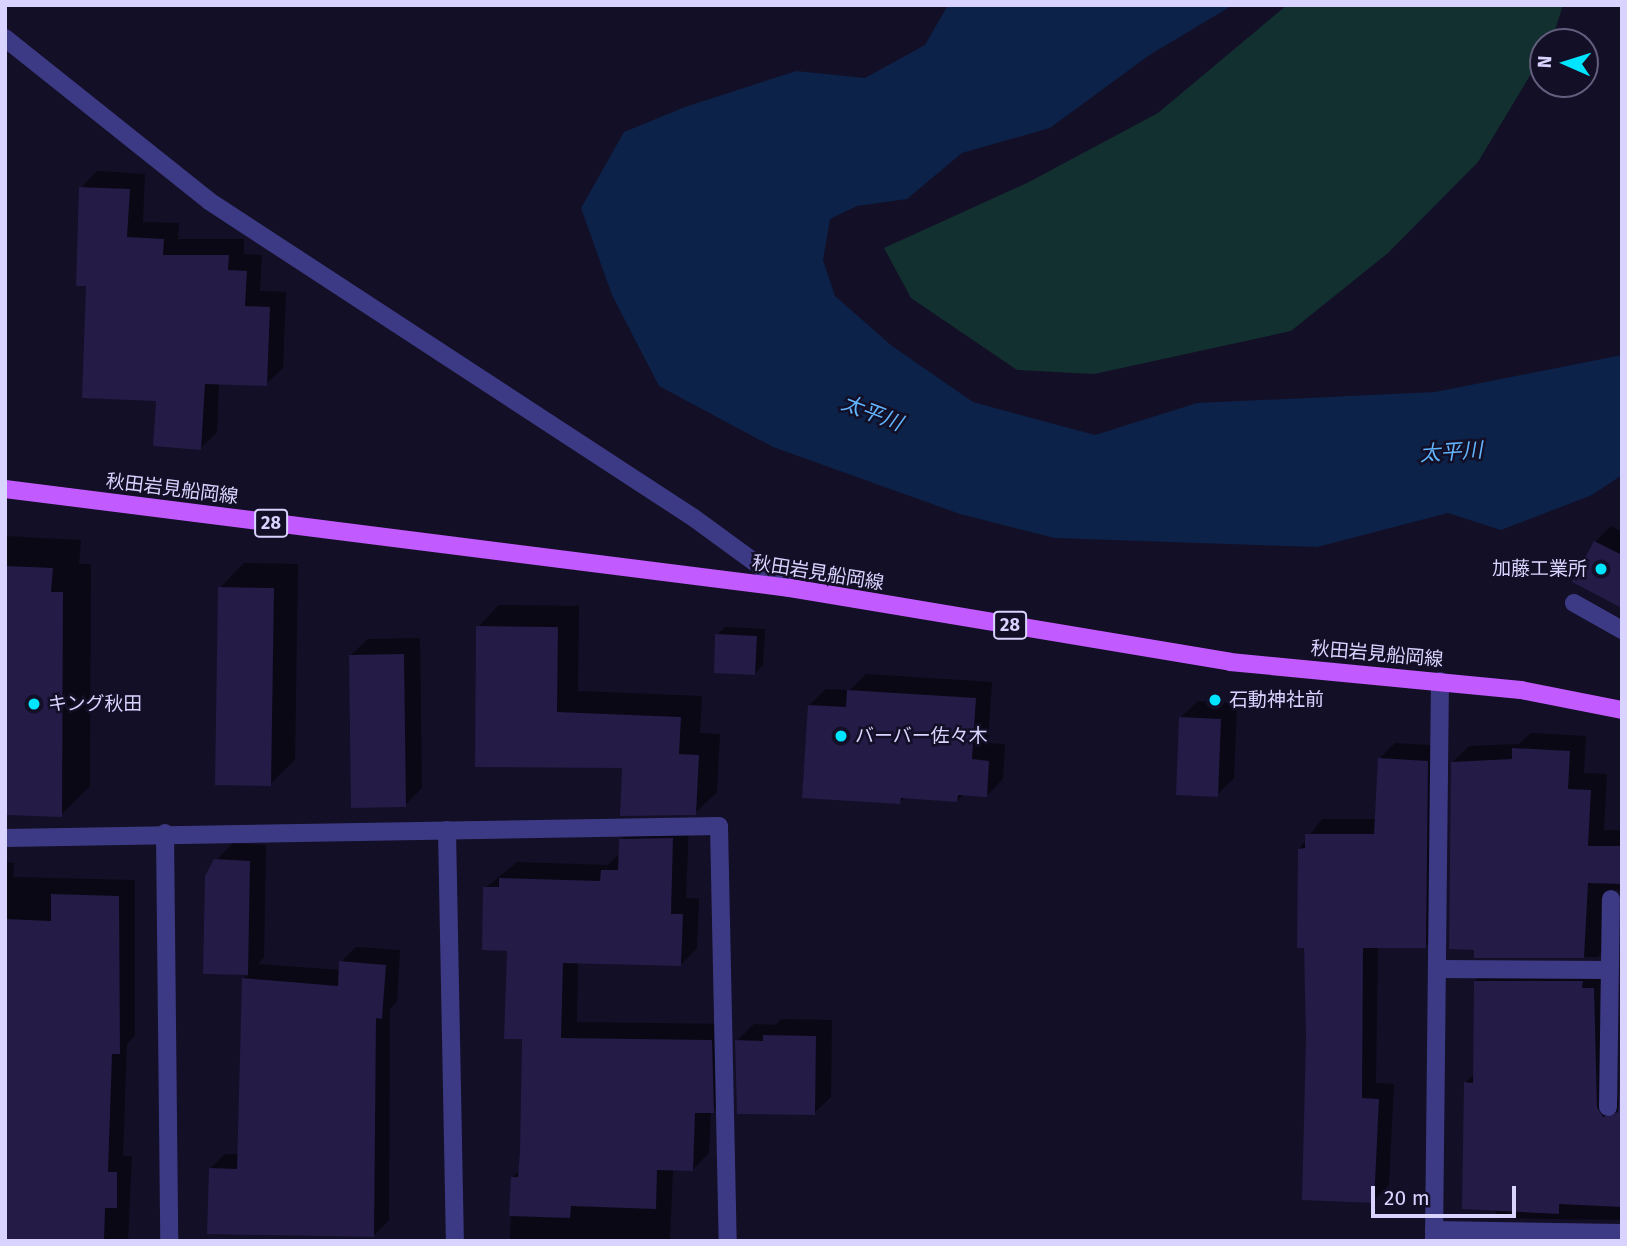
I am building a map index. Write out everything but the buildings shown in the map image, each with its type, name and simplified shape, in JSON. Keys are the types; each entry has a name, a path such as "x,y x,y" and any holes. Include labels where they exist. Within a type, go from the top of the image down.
{"main road":[{"name":"秋田岩見船岡線","path":"5,489 789,588 1230,662 1521,690 1622,710"}],"street":[{"path":"5,38 209,201 694,518 789,588"},
{"path":"1574,603 1622,630"},
{"path":"1440,681 1434,1235 1622,1233"},
{"path":"5,838 165,833 719,826 728,1241"},
{"path":"447,830 455,1241"},
{"path":"165,833 169,1241"},
{"path":"1608,1107 1611,899"},
{"path":"1437,969 1609,970"}],"green space":[{"path":"1287,5 1563,5 1556,28 1529,28 1529,77 1478,162 1388,253 1291,331 1094,374 1017,370 911,298 884,248 1027,183 1158,113"}],"water":[{"name":"太平川","path":"948,5 1233,5 1148,56 1050,128 962,153 907,199 857,206 830,219 823,260 835,296 892,346 973,402 1095,435 1197,403 1435,392 1622,355 1622,475 1592,495 1501,530 1448,513 1317,547 1055,538 960,514 773,447 659,386 612,295 581,208 624,132 685,107 796,71 865,78 925,45"}],"place":[{"name":"加藤工業所","path":"1601,569"},
{"name":"石動神社前","path":"1215,700"},
{"name":"キング秋田","path":"34,704"},
{"name":"バーバー佐々木","path":"841,736"}]}
